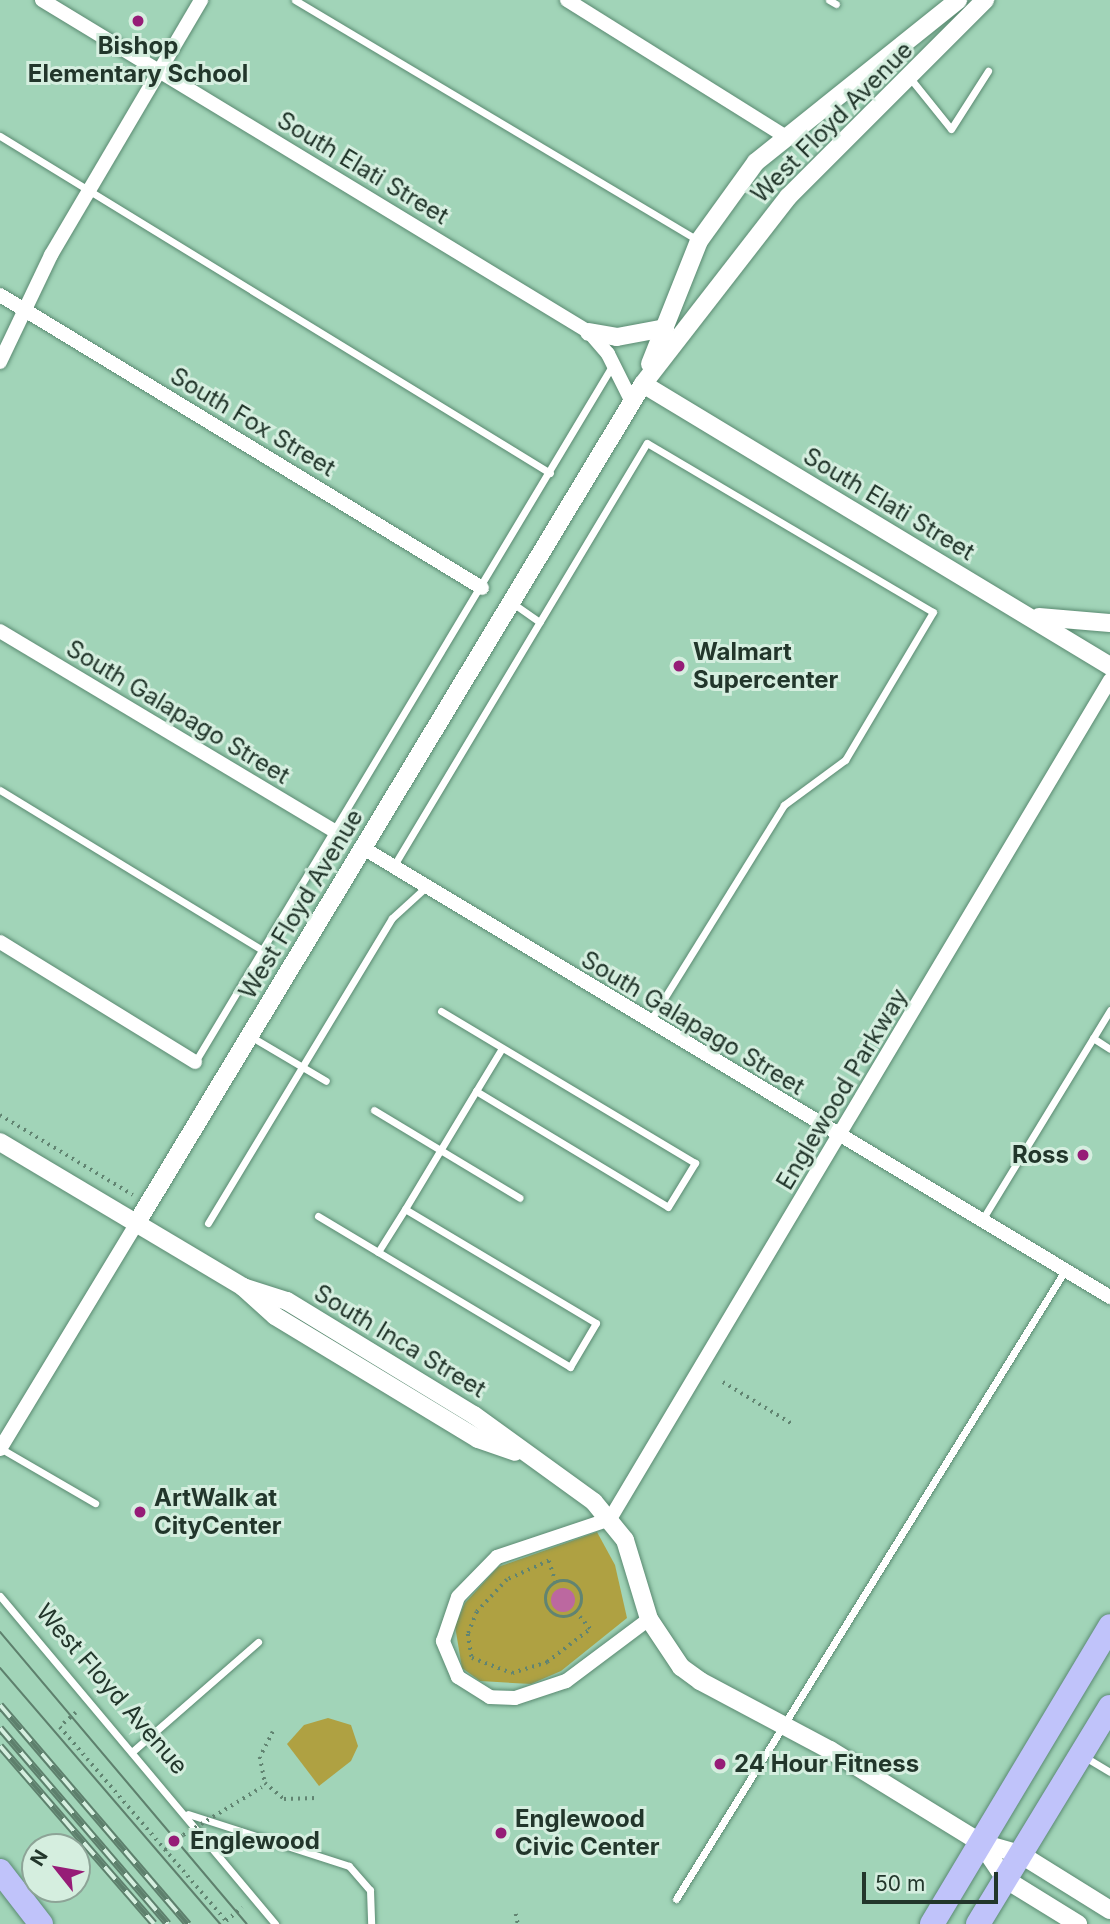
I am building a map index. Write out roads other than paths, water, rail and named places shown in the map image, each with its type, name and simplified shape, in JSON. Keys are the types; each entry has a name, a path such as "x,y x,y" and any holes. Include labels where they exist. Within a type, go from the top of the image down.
{"highway":[{"path":"932,1924 1110,1626"},
{"path":"978,1924 1110,1707"},
{"path":"7,1879 41,1924"},
{"path":"7,1879 50,1924"}],"street":[{"name":"South Elati Street","path":"42,0 589,332 613,362 632,402"},
{"path":"0,362 23,309 88,191 201,0"},
{"path":"567,0 783,135"},
{"name":"West Floyd Avenue","path":"0,1448 643,384 788,197 985,0"},
{"name":"West Floyd Avenue","path":"643,384 699,242 739,182 783,135 951,3"},
{"name":"South Fox Street","path":"0,295 482,588"},
{"path":"589,332 617,337 665,328"},
{"name":"South Elati Street","path":"643,384 1110,666"},
{"path":"1016,610 1072,624 1110,624"},
{"name":"South Galapago Street","path":"0,631 334,831"},
{"name":"Englewood Parkway","path":"610,1519 839,1139 1110,680"},
{"name":"South Galapago Street","path":"363,848 980,1224 1110,1297"},
{"path":"0,942 195,1062"},
{"name":"South Inca Street","path":"0,1142 243,1287 275,1316 478,1439 522,1454 610,1519 625,1540 649,1619 681,1667 981,1843 1020,1854 1110,1910"},
{"path":"610,1519 524,1545 475,1575 448,1617 447,1662 472,1688 515,1698 566,1681 649,1619"},
{"name":"South Inca Street","path":"981,1843 1005,1879 1078,1924"}],"lane":[{"path":"295,0 699,242"},
{"path":"910,77 951,129 988,71"},
{"path":"0,136 550,473"},
{"name":"West Floyd Avenue","path":"195,1062 482,588 613,362"},
{"path":"393,867 647,443 933,612 845,760 784,805 649,1023"},
{"path":"511,602 540,622"},
{"path":"0,790 262,950"},
{"path":"208,1223 392,918 426,887"},
{"path":"980,1224 1110,1010"},
{"path":"441,1011 695,1163 668,1207 476,1091"},
{"path":"250,1036 326,1081"},
{"path":"1093,1038 1110,1049"},
{"path":"378,1252 502,1048"},
{"path":"374,1110 520,1198"},
{"path":"318,1216 570,1367 596,1323 405,1209"},
{"path":"676,1899 1065,1272"},
{"path":"0,1448 95,1503"},
{"name":"West Floyd Avenue","path":"0,1596 187,1814 275,1924"},
{"path":"132,1751 258,1642"},
{"path":"1081,1755 1110,1772"},
{"path":"187,1814 349,1866 370,1890 371,1924"}],"tram line":[{"path":"0,1632 247,1924"},
{"path":"0,1668 220,1924"}],"railway":[{"path":"0,1705 188,1924"},
{"path":"0,1728 168,1924"},
{"path":"0,1746 154,1924"}],"place":[{"name":"Bishop Elementary School","path":"138,21"},
{"name":"Walmart Supercenter","path":"679,666"},
{"name":"Ross","path":"1083,1155"},
{"name":"ArtWalk at CityCenter","path":"140,1512"},
{"name":"24 Hour Fitness","path":"720,1764"},
{"name":"Englewood Civic Center","path":"501,1833"},
{"name":"Englewood","path":"174,1841"}]}
